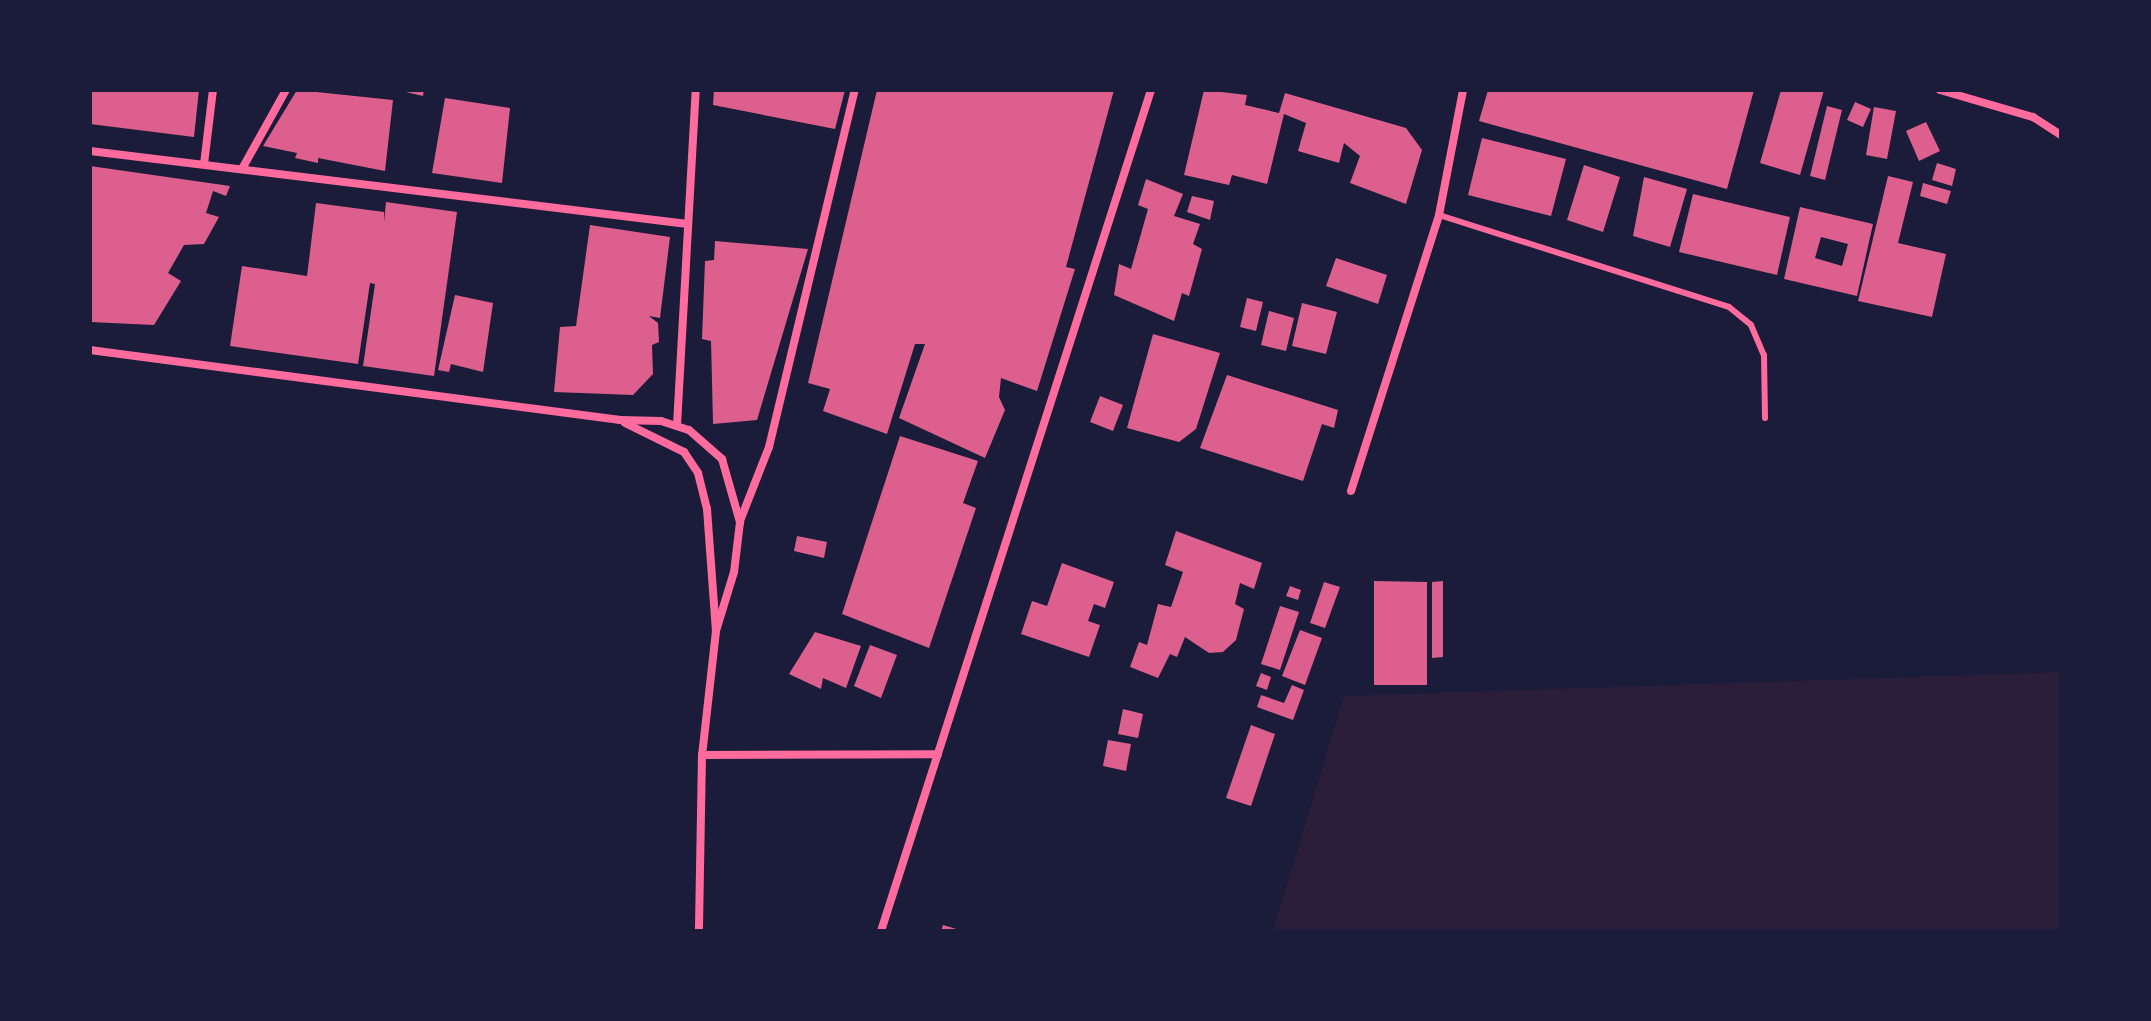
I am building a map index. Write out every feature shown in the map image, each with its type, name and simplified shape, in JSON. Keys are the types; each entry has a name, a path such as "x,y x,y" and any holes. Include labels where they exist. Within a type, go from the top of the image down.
{"street":[{"path":"204,164 213,90"},
{"path":"242,169 286,90"},
{"path":"677,425 696,90"},
{"path":"699,931 702,755 716,631 734,572 740,522 769,447 855,90"},
{"path":"881,931 1151,90"},
{"path":"1351,491 1439,215 1463,90"},
{"path":"1940,90 2033,117 2061,135"},
{"path":"90,151 688,224"},
{"path":"90,350 677,425 701,437 722,459 740,522"},
{"path":"620,420 675,446 698,473 707,509 716,631"},
{"path":"702,755 938,754"}],"lane":[{"path":"1439,215 1729,307 1751,325 1764,355 1765,418"}],"shaded area":[{"path":"2061,672 2061,931 1273,931 1344,696"}],"building":[{"path":"90,90 199,90 194,137 90,124"},
{"path":"297,90 393,100 385,171 318,158 318,163 295,158 297,153 263,146"},
{"path":"397,90 424,90 423,96"},
{"path":"714,90 845,90 835,129 713,105"},
{"path":"877,90 1114,90 1066,267 1075,269 1037,391 1001,378 999,397 1005,410 985,458 899,418 925,344 915,344 887,434 823,411 830,389 808,383"},
{"path":"1204,90 1247,95 1245,105 1279,113 1285,93 1406,128 1422,150 1406,204 1350,183 1360,156 1344,143 1339,163 1298,151 1306,123 1284,114 1267,184 1232,175 1229,185 1184,175"},
{"path":"1488,90 1754,90 1727,189 1479,121"},
{"path":"1781,90 1824,90 1800,175 1760,163"},
{"path":"445,98 510,108 502,183 432,173"},
{"path":"1855,102 1871,109 1863,127 1847,120"},
{"path":"1827,106 1842,110 1825,180 1810,176"},
{"path":"1874,107 1896,111 1887,159 1866,155"},
{"path":"1926,122 1940,151 1919,161 1906,131"},
{"path":"1482,138 1566,159 1551,216 1468,195"},
{"path":"1937,163 1956,169 1952,186 1932,180"},
{"path":"1584,165 1620,177 1603,232 1567,220"},
{"path":"90,166 230,186 226,196 213,191 206,213 219,217 204,244 184,245 168,273 181,281 154,325 90,322"},
{"path":"1888,176 1913,182 1898,243 1946,254 1932,317 1858,301"},
{"path":"1644,177 1687,189 1670,247 1633,236"},
{"path":"1146,179 1183,194 1174,216 1200,224 1193,244 1202,249 1189,296 1182,293 1174,321 1114,295 1119,264 1131,269 1148,209 1138,205"},
{"path":"1923,183 1951,191 1947,204 1920,196"},
{"path":"1693,194 1790,217 1777,275 1679,252"},
{"path":"1192,196 1214,201 1210,220 1187,212"},
{"path":"386,202 457,212 434,376 363,366 375,284 370,283 358,364 230,346 242,266 307,276 316,203 384,212 384,222"},
{"path":"1800,207 1873,224 1857,296 1784,279","holes":["1821,237 1848,244 1842,266 1815,258"]},
{"path":"590,225 670,237 660,318 649,316 658,323 659,342 652,345 653,374 633,395 554,392 560,327 576,326"},
{"path":"715,241 808,249 757,420 713,424 711,341 702,339 705,261 714,260"},
{"path":"1336,258 1387,275 1378,304 1326,286"},
{"path":"455,295 493,303 483,372 451,364 449,372 438,370"},
{"path":"1247,298 1263,302 1256,331 1240,327"},
{"path":"1302,303 1337,312 1326,354 1292,346"},
{"path":"1269,311 1294,318 1286,351 1261,345"},
{"path":"1153,334 1220,353 1196,429 1179,442 1127,428"},
{"path":"1227,375 1338,410 1334,428 1322,424 1303,481 1200,448"},
{"path":"1100,396 1123,405 1113,431 1090,422"},
{"path":"900,436 978,461 963,503 976,508 929,648 842,614"},
{"path":"1176,531 1262,563 1254,589 1240,583 1235,604 1244,609 1236,640 1223,652 1209,653 1185,637 1177,657 1170,654 1158,678 1130,667 1139,642 1147,645 1158,604 1171,607 1183,572 1165,565"},
{"path":"797,536 827,542 824,558 794,551"},
{"path":"1062,563 1114,582 1105,608 1094,604 1088,621 1100,625 1089,657 1021,634 1032,601 1047,606"},
{"path":"1374,581 1427,582 1427,685 1374,685"},
{"path":"1443,581 1443,657 1432,658 1432,582"},
{"path":"1324,582 1340,587 1325,628 1310,623"},
{"path":"1290,586 1301,590 1298,600 1286,596"},
{"path":"1280,606 1299,612 1280,670 1261,664"},
{"path":"1300,630 1322,638 1305,685 1282,676"},
{"path":"815,632 861,646 846,688 823,678 821,689 789,674"},
{"path":"870,645 897,655 881,698 854,686"},
{"path":"1261,673 1271,677 1267,690 1256,686"},
{"path":"1292,685 1304,690 1293,720 1257,707 1261,695 1284,703"},
{"path":"1123,709 1143,714 1138,738 1118,734"},
{"path":"1251,725 1275,734 1251,806 1226,798"},
{"path":"1108,740 1131,744 1126,771 1103,766"},
{"path":"943,925 960,930 960,931 941,931"}]}
